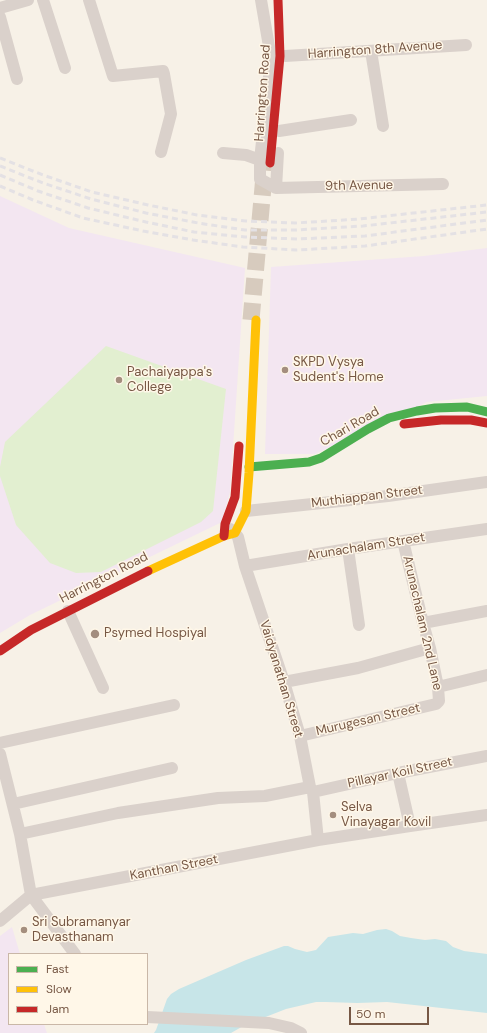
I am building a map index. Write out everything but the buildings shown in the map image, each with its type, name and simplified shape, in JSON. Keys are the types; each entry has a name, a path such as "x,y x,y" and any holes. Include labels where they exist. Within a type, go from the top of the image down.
{"street":[{"path":"0,8 28,0"},
{"path":"43,0 65,68"},
{"path":"89,0 113,76 163,71 171,114 162,152"},
{"path":"261,0 270,58 260,179 276,188 285,56 281,0"},
{"name":"Harrington Road","path":"262,161 275,56 267,0"},
{"name":"Harrington Road","path":"262,161 280,56 278,0"},
{"path":"0,17 17,79"},
{"name":"Harrington 8th Avenue","path":"285,56 466,44"},
{"path":"371,51 383,126"},
{"path":"279,131 351,120"},
{"path":"223,153 246,155 262,161"},
{"name":"9th Avenue","path":"276,188 443,184"},
{"path":"228,531 246,511 249,470 253,320 243,405"},
{"name":"Chari Road","path":"249,470 263,466 309,462 321,458 389,418 417,411 435,408 467,407 487,412"},
{"name":"Chari Road","path":"395,426 441,420 471,420 487,423"},
{"path":"228,531 235,497 240,436"},
{"path":"249,470 264,475"},
{"name":"Muthiappan Street","path":"246,511 388,496 487,482"},
{"name":"Arunachalam Street","path":"245,566 348,549 487,529"},
{"name":"Harrington Road","path":"0,650 31,630 140,574 216,540 228,531"},
{"name":"Vaidyanathan Street","path":"228,531 238,536 245,566 284,682 300,736 312,790 318,840"},
{"name":"Arunachalam 2nd Lane","path":"403,541 430,648 438,687 439,701 436,704"},
{"path":"348,549 359,625"},
{"path":"68,611 103,688"},
{"path":"423,623 487,611"},
{"path":"284,682 358,668 430,648"},
{"path":"438,687 487,674"},
{"path":"0,744 174,704"},
{"name":"Murugesan Street","path":"300,736 436,704"},
{"path":"0,754 20,834 31,895 74,953"},
{"name":"Pillayar Koil Street","path":"20,834 118,813 218,798 265,796 312,790 487,756"},
{"path":"13,804 172,768"},
{"path":"398,773 410,826"},
{"name":"Kanthan Street","path":"31,895 318,840 487,814"},
{"path":"0,921 31,895"},
{"path":"148,1017 269,1023 291,1028 301,1033"}],"shaded area":[{"name":"Pachaiyappa's College","path":"0,196 69,228 245,268 230,492 222,522 30,615 0,633"},
{"path":"487,248 487,396 427,402 315,454 265,454 271,267 424,256"},
{"path":"12,927 20,953 8,953 8,1025 44,1025 47,1033 0,1033 0,936"}],"green space":[{"path":"106,346 226,389 213,511 201,522 101,572 76,573 50,563 16,525 0,476 0,467 5,442"}],"water":[{"path":"386,929 400,936 425,940 435,939 446,941 453,947 464,951 487,954 487,1013 387,1002 316,1002 286,1009 245,1025 231,1033 154,1033 167,999 171,994 179,989 246,960 284,946 307,952 316,950 328,937 353,933 363,934"}],"tunnel":[{"path":"251,320 265,165"}],"railway":[{"path":"0,158 92,192 197,215 246,221 295,223 359,219 487,205"},
{"path":"0,166 43,183 91,199 146,213 245,230 295,230 363,226 487,212"},
{"path":"0,175 38,191 88,208 194,232 245,237 297,239 365,236 487,220"},
{"path":"0,186 83,218 143,231 243,247 297,250 365,246 487,229"}],"traffic: fast":[{"path":"249,467 309,462 321,458 389,418 417,411 435,408 467,407 487,412"}],"traffic: slow":[{"path":"148,571 224,536 235,533 246,511 256,320"}],"traffic: jam":[{"path":"270,163 280,56 278,0"},
{"path":"404,424 441,420 471,420 487,423"},
{"path":"224,536 225,524 235,497 239,446"},
{"path":"0,651 31,630 148,571"}],"place":[{"name":"SKPD Vysya Sudent's Home","path":"285,370"},
{"name":"Pachaiyappa's College","path":"119,380"},
{"name":"Psymed Hospiyal","path":"95,634"},
{"name":"Selva Vinayagar Kovil","path":"333,815"},
{"name":"Sri Subramanyar Devasthanam","path":"24,930"}]}
